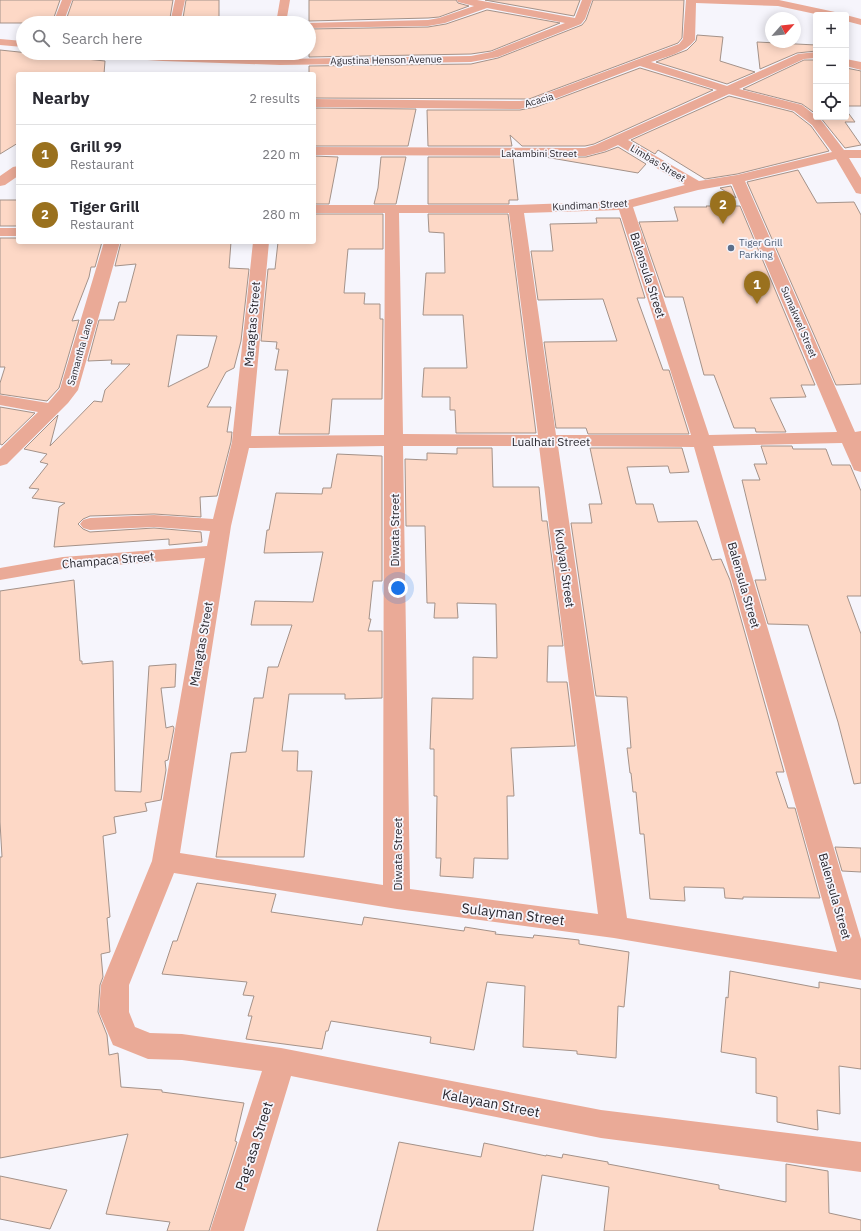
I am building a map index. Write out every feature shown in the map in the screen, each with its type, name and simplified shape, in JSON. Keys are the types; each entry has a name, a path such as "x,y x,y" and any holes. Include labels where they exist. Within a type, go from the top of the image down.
{"street":[{"path":"61,16 67,0"},
{"path":"177,16 180,0"},
{"path":"282,16 285,0"},
{"path":"462,0 577,22 580,19 587,0"},
{"path":"691,0 778,3 821,12"},
{"name":"Acacia","path":"316,103 520,105 540,101 683,46 689,40 691,0"},
{"path":"316,25 428,24 486,5"},
{"path":"849,19 861,22"},
{"name":"Agustina Henson Avenue","path":"316,57 483,58 577,22"},
{"path":"0,42 16,43"},
{"name":"Lakambini Street","path":"316,151 570,153 594,150 620,140 802,56 813,55"},
{"path":"155,69 161,60"},
{"path":"639,62 729,90 798,108 807,112 839,154 861,190"},
{"path":"849,63 861,66"},
{"name":"Limbas Street","path":"620,140 698,186"},
{"name":"Kundiman Street","path":"316,209 516,209 626,205 698,186 737,179 839,154 861,154"},
{"path":"0,182 16,171"},
{"name":"Sumakwel Street","path":"737,179 854,437 861,466"},
{"name":"Balensula Street","path":"626,205 702,441 858,968"},
{"name":"Kudyapi Street","path":"516,209 614,927"},
{"name":"Diwata Street","path":"392,210 397,898"},
{"path":"0,232 16,232"},
{"name":"Samantha Lane","path":"0,460 62,399 69,390 111,244"},
{"name":"Maragtas Street","path":"124,1036 114,1012 115,985 164,861 221,526 241,442 261,244"},
{"path":"0,400 51,409"},
{"name":"Lualhati Street","path":"241,442 394,440 702,441 854,437"},
{"path":"90,524 154,521 221,526"},
{"name":"Champaca Street","path":"0,574 63,563 217,551"},
{"name":"Sulayman Street","path":"164,861 397,898 614,927 858,968"},
{"name":"Kalayaan Street","path":"124,1036 148,1046 182,1047 281,1061 600,1124 861,1157"},
{"name":"Pag-asa Street","path":"227,1231 281,1061"}],"building":[{"path":"0,0 60,0 54,16 16,16 16,23 0,23"},
{"path":"73,0 173,0 170,16 67,16"},
{"path":"186,0 219,0 219,16 183,16"},
{"path":"309,0 456,0 458,3 469,6 439,17 428,18 316,21 316,16 309,16"},
{"path":"485,0 580,0 574,16"},
{"path":"593,0 684,0 682,38 678,43 529,99 316,98 316,72 309,72 309,66 471,64 498,58 582,25 586,20"},
{"path":"487,10 560,23 491,51 471,54 316,57 316,29 428,27 446,24"},
{"path":"697,35 723,37 720,61 755,72 727,84 656,62 687,50 696,41"},
{"path":"757,42 765,42 765,48 801,48 801,44 813,45 813,51 797,53 760,69"},
{"path":"0,50 16,52 16,60 105,61 104,72 16,72 16,144 0,154"},
{"path":"804,60 813,60 813,112 802,104 743,89"},
{"path":"640,68 713,90 594,144 585,146 522,146 510,135 512,146 428,146 427,110 520,110 536,107"},
{"path":"849,69 861,71 861,106 849,106"},
{"path":"729,96 793,112 811,126 829,151 737,174 705,179 658,150 655,154 631,140"},
{"path":"316,108 416,109 408,146 316,146"},
{"path":"849,114 855,122 845,122 861,145 845,148 822,120 849,120"},
{"path":"618,147 646,164 638,173 545,157 586,157"},
{"path":"316,156 338,157 329,204 316,204"},
{"path":"381,157 406,157 396,204 374,204 378,188"},
{"path":"428,157 513,157 518,200 509,200 509,204 428,204"},
{"path":"798,170 817,203 854,202 861,215 861,384 836,385 747,182"},
{"path":"731,186 736,198 720,188"},
{"path":"0,200 16,200 16,226 0,226"},
{"path":"706,206 740,206 815,385 801,385 806,397 770,398 786,432 756,432 755,428 734,428 714,375 704,375 683,297 665,297 639,222 678,221 674,207 707,207"},
{"path":"316,214 383,214 383,249 348,249 344,293 365,293 364,304 380,304 380,319 383,319 382,399 332,399 329,434 279,434 288,370 275,370 279,349 276,349 277,342 261,341 268,269 275,269 278,244 316,244"},
{"path":"428,214 508,214 536,433 456,433 455,410 450,410 450,397 422,397 424,368 467,368 463,315 423,315 426,273 445,273 444,233 429,232"},
{"path":"596,218 620,218 645,298 637,298 663,370 669,370 689,434 588,434 586,428 556,428 544,342 617,341 603,299 538,300 531,251 553,251 550,224 597,223"},
{"path":"0,238 16,238 16,244 101,244 95,267 91,267 89,277 72,321 79,320 59,388 47,401 0,394 0,383 5,367 0,367"},
{"path":"120,244 231,244 229,268 249,269 241,341 234,368 226,372 207,407 231,407 227,432 232,432 231,442 217,496 200,497 201,517 154,514 90,516 83,519 78,524 83,529 90,532 154,528 201,532 202,542 169,545 169,539 54,547 59,507 65,503 32,498 39,489 29,488 48,464 40,462 47,454 24,449 58,415 50,446 94,401 102,402 105,390 130,364 111,364 112,360 88,361 99,320 114,320 119,302 126,302 136,264 115,266","holes":["177,335 217,336 208,367 168,387"]},
{"path":"0,407 35,413 2,445 0,444"},
{"path":"761,446 792,446 793,449 826,449 832,465 850,465 861,491 861,596 847,596 861,634 861,783 854,784 838,722 808,625 768,624 755,580 766,580 742,480 760,480 754,464 767,464"},
{"path":"457,448 492,448 493,487 539,487 542,521 547,521 563,646 548,646 547,682 567,682 575,746 511,748 514,796 507,796 508,859 474,858 473,878 440,876 441,858 436,858 437,796 434,796 434,749 430,749 432,698 473,699 473,657 497,658 496,604 457,603 458,618 434,618 435,603 427,603 425,526 406,526 405,459 427,460 427,453 457,454"},
{"path":"590,448 682,448 689,472 670,473 668,466 627,467 636,504 653,504 658,522 697,521 712,560 721,559 730,580 784,772 776,772 788,808 795,808 820,898 725,898 724,888 684,887 685,901 650,899 644,834 640,834 636,792 633,792 627,748 631,748 627,697 596,696 571,523 592,523 589,504 602,504"},
{"path":"337,454 382,456 382,581 373,581 369,619 371,619 368,631 382,631 382,698 345,699 345,694 289,694 282,751 298,751 297,771 312,771 304,857 216,857 231,753 246,752 254,698 263,698 268,667 278,667 292,625 251,625 255,601 313,602 323,552 264,553 267,530 269,530 276,493 322,494 323,488 331,488"},
{"path":"74,580 80,661 82,661 82,664 113,661 115,791 141,792 149,666 176,664 175,687 161,688 166,728 173,726 174,728 168,760 165,761 166,770 161,800 145,803 147,811 114,817 116,833 103,836 110,917 107,918 110,952 101,954 103,977 100,985 98,1012 107,1035 109,1055 118,1053 121,1087 162,1090 162,1092 244,1103 235,1141 237,1142 209,1231 167,1231 170,1222 106,1214 128,1134 0,1158 0,857 2,857 0,822 0,591"},
{"path":"835,847 861,848 861,872 842,871"},
{"path":"197,883 276,894 271,912 362,925 364,917 464,931 465,927 496,932 495,934 533,938 534,935 579,940 579,944 629,952 624,1007 618,1006 616,1058 577,1054 577,1051 523,1047 525,986 487,982 474,1050 430,1043 431,1037 331,1021 328,1031 326,1031 322,1049 246,1039 252,1016 248,1016 254,996 243,995 247,982 162,974 173,941 177,941"},
{"path":"730,971 819,988 819,982 861,989 861,1069 839,1066 840,1114 817,1110 818,1130 777,1122 777,1097 756,1093 756,1058 721,1052"},
{"path":"399,1142 481,1157 484,1143 546,1156 562,1158 563,1154 719,1185 719,1189 786,1202 786,1164 828,1171 829,1213 861,1220 861,1231 604,1231 609,1187 542,1175 533,1231 377,1231"},
{"path":"0,1176 67,1190 50,1229 0,1219"}],"place":[{"name":"Tiger Grill","path":"723,224"},
{"name":"Tiger Grill Parking","path":"731,248"},
{"name":"Grill 99","path":"757,304"}]}
